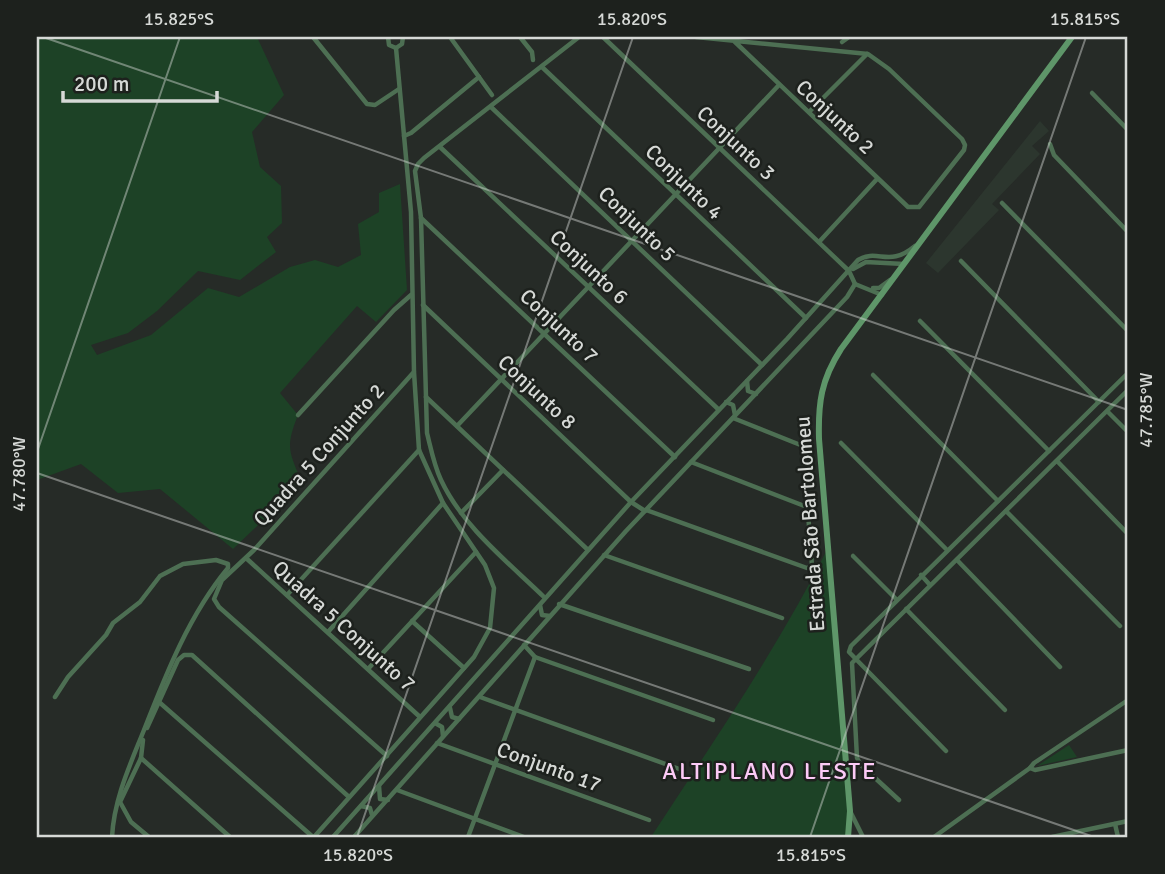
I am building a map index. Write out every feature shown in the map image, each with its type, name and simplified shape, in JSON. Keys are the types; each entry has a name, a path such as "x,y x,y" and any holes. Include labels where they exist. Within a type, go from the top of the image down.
{"street":[{"path":"313,37 367,104 375,105 399,89"},
{"path":"387,37 389,45 396,48"},
{"path":"450,37 492,95"},
{"path":"520,37 532,52 533,60"},
{"path":"545,598 461,513 441,480 433,459 427,433 421,218 416,167 579,37"},
{"name":"Conjunto 3","path":"603,37 849,271 855,282"},
{"path":"696,37 868,54"},
{"path":"842,41 849,37"},
{"name":"Estrada São Bartolomeu","path":"850,834 818,410 822,389 829,369 1072,37"},
{"path":"396,48 404,38"},
{"name":"Conjunto 2","path":"734,40 908,207 919,207 964,150 965,145 962,139 889,69 868,54"},
{"path":"159,702 314,837 464,668 485,641 490,628 495,598 492,579 443,503 419,450 414,372 411,212 396,48"},
{"path":"809,112 868,54"},
{"name":"Conjunto 4","path":"542,67 806,318"},
{"path":"404,136 479,77"},
{"path":"457,426 779,85"},
{"path":"1092,93 1128,130"},
{"name":"Conjunto 5","path":"491,107 762,365"},
{"path":"1050,144 1054,155 1128,232"},
{"name":"Conjunto 6","path":"440,147 719,409"},
{"path":"819,242 877,179"},
{"path":"1002,203 1128,331"},
{"name":"Conjunto 7","path":"421,218 675,457"},
{"path":"333,837 631,502 861,257 898,258 923,240"},
{"path":"961,261 1099,402"},
{"path":"849,271 866,262 904,264"},
{"path":"855,282 877,289 896,276"},
{"path":"855,282 882,295"},
{"path":"355,837 559,604 847,297 855,282"},
{"path":"299,415 394,310 412,295"},
{"name":"Conjunto 8","path":"422,304 631,502 645,511 807,568 812,566 813,561 807,507"},
{"path":"920,321 1049,451"},
{"name":"Quadra 5 Conjunto 2","path":"387,756 219,607 214,599 222,580 246,558 414,372"},
{"path":"946,751 855,659 849,652 850,646 1128,373"},
{"path":"873,375 998,501"},
{"path":"899,800 861,765 857,758 852,663 1108,412 1128,389 1122,380"},
{"path":"747,381 748,391 756,394"},
{"path":"425,396 588,550"},
{"path":"726,402 733,405 734,417"},
{"path":"1108,412 1128,432"},
{"path":"691,462 807,507 804,449 800,444 734,417"},
{"path":"1074,426 1083,436"},
{"path":"841,443 946,550"},
{"path":"287,595 419,450"},
{"path":"1057,461 1128,534"},
{"path":"461,513 503,470"},
{"path":"1021,478 1030,487"},
{"path":"328,632 443,503"},
{"path":"1006,511 1120,626"},
{"path":"616,519 623,524 626,531"},
{"path":"971,528 979,537"},
{"path":"368,669 476,552"},
{"path":"604,555 782,618"},
{"path":"853,556 897,600"},
{"name":"Quadra 5 Conjunto 7","path":"246,558 420,717"},
{"path":"55,697 68,677 106,635 113,623 140,602 160,576 183,564 216,560 228,564 228,569 208,595 187,632 156,701 123,783 113,817 112,837"},
{"path":"957,560 1060,667"},
{"path":"921,575 930,585"},
{"path":"540,604 542,615 550,616"},
{"path":"559,604 749,669"},
{"path":"906,609 1005,710"},
{"path":"412,621 464,668"},
{"path":"524,645 535,657 713,720"},
{"path":"149,837 131,822 120,802 141,758 141,745 159,702 180,657 187,654 192,655 349,797"},
{"path":"468,837 535,657"},
{"path":"480,697 681,770"},
{"path":"934,837 1034,763 1128,700"},
{"path":"449,707 452,717 459,719"},
{"path":"435,723 442,727 443,737"},
{"name":"Conjunto 17","path":"437,743 649,820"},
{"path":"1030,768 1035,770 1128,750"},
{"path":"141,758 230,837"},
{"path":"379,785 380,799 388,800"},
{"path":"397,790 524,837"},
{"path":"361,806 370,808 372,816"},
{"path":"850,811 863,837"},
{"path":"1052,837 1128,821"},
{"path":"1115,824 1118,837"},
{"path":"850,834 858,828"}],"shaded area":[{"path":"1040,121 1049,131 1032,146 1040,154 992,204 999,210 938,273 926,263"}],"green space":[{"path":"37,37 257,37 284,95 252,132 260,167 281,186 282,223 267,237 276,252 240,280 198,271 157,311 128,333 91,345 97,355 151,335 208,288 239,297 290,267 315,260 338,267 361,255 358,224 379,212 379,193 400,184 407,290 376,322 357,306 280,393 298,415 291,435 290,449 302,483 233,549 160,489 118,493 81,464 37,480"},
{"path":"829,546 850,837 651,837 767,658"},
{"path":"1069,745 1077,757 1037,766"}],"district":[{"name":"ALTIPLANO LESTE","path":"770,771"}]}
